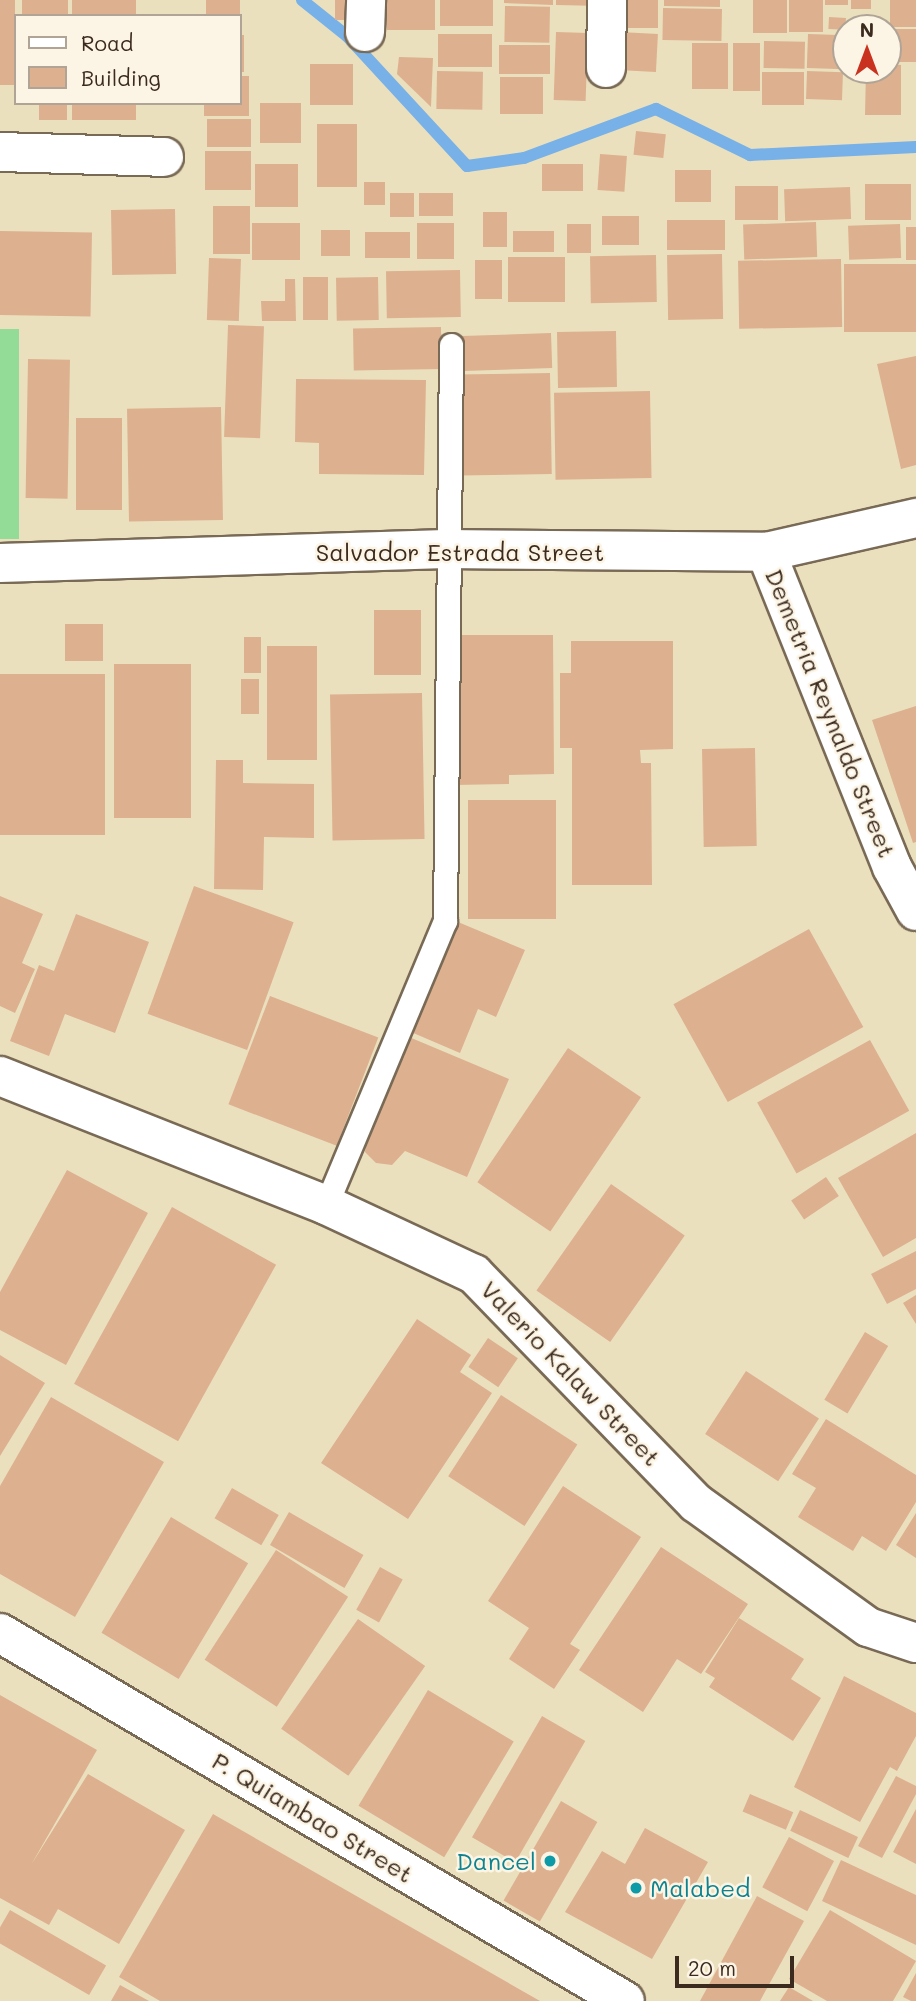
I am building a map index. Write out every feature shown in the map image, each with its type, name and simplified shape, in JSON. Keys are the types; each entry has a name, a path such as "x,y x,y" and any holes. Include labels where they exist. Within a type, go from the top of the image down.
{"street":[{"path":"606,68 607,0"},
{"path":"0,152 164,157"},
{"name":"Salvador Estrada Street","path":"0,563 446,548 766,552 916,518"},
{"name":"Demetria Reynaldo Street","path":"766,552 892,867 916,911"},
{"name":"Valerio Kalaw Street","path":"0,1076 326,1205 474,1274 696,1503 868,1627 916,1643"},
{"name":"P. Quiambao Street","path":"0,1633 625,2001"}],"lane":[{"path":"326,1205 445,921 446,548 451,345"}],"green space":[{"path":"0,329 19,329 19,539 0,539"}],"building":[{"path":"0,0 15,0 14,85 0,85"},
{"path":"22,0 68,0 68,14 22,14"},
{"path":"72,0 136,0 136,14 72,14"},
{"path":"206,0 240,0 240,14 206,14"},
{"path":"335,0 354,0 354,20 335,20"},
{"path":"387,0 435,0 435,30 387,30"},
{"path":"440,0 493,0 493,26 440,26"},
{"path":"504,0 553,0 553,5 504,3"},
{"path":"556,0 602,0 602,6 556,5"},
{"path":"618,0 658,0 658,28 618,28"},
{"path":"664,0 720,0 720,7 664,6"},
{"path":"753,0 787,0 787,33 753,33"},
{"path":"789,0 823,0 823,32 789,32"},
{"path":"825,0 848,0 848,5 825,5"},
{"path":"851,0 871,0 871,9 851,9"},
{"path":"890,0 916,0 916,27 902,27 902,14 890,14"},
{"path":"505,6 550,7 549,43 504,42"},
{"path":"663,8 722,9 721,41 662,40"},
{"path":"829,17 832,17 832,29 828,29"},
{"path":"902,29 916,29 916,62 902,62"},
{"path":"556,32 588,33 586,101 554,100"},
{"path":"620,32 658,34 656,72 618,70"},
{"path":"438,34 492,34 492,67 438,67"},
{"path":"808,34 832,35 832,69 807,68"},
{"path":"242,35 244,72 242,72"},
{"path":"764,41 805,42 805,69 764,68"},
{"path":"692,43 728,43 728,89 692,89"},
{"path":"733,43 760,43 760,91 733,91"},
{"path":"499,45 550,45 550,74 499,74"},
{"path":"399,57 433,58 431,107 397,74"},
{"path":"310,64 353,64 353,105 310,105"},
{"path":"437,71 483,72 482,110 436,109"},
{"path":"807,71 832,72 832,84 843,84 842,100 806,99"},
{"path":"762,72 804,72 804,105 762,105"},
{"path":"242,76 249,76 249,116 204,116 204,105 242,105"},
{"path":"500,77 543,77 543,114 500,114"},
{"path":"866,84 901,84 901,115 865,115"},
{"path":"260,103 301,103 301,143 260,143"},
{"path":"39,105 67,105 67,120 39,120"},
{"path":"72,105 136,105 136,120 72,120"},
{"path":"207,119 251,119 251,147 207,147"},
{"path":"317,124 357,124 357,187 317,187"},
{"path":"636,131 666,134 663,158 633,155"},
{"path":"205,151 251,151 251,190 205,190"},
{"path":"600,154 627,156 624,192 597,190"},
{"path":"255,164 298,164 298,207 255,207"},
{"path":"542,164 583,164 583,191 542,191"},
{"path":"675,170 711,170 711,202 675,202"},
{"path":"364,182 385,182 385,205 364,205"},
{"path":"865,184 911,184 911,220 865,220"},
{"path":"735,186 778,186 778,220 735,220"},
{"path":"850,187 851,219 785,221 784,189"},
{"path":"390,193 414,193 414,217 390,217"},
{"path":"419,193 453,193 453,216 419,216"},
{"path":"213,206 250,206 250,254 213,254"},
{"path":"175,209 176,274 112,275 111,210"},
{"path":"483,212 507,212 507,247 483,247"},
{"path":"602,216 639,216 639,245 602,245"},
{"path":"667,220 725,220 725,250 667,250"},
{"path":"816,222 817,257 744,260 743,225"},
{"path":"252,223 300,223 300,260 252,260"},
{"path":"417,223 454,223 454,259 417,259"},
{"path":"567,224 591,224 591,253 567,253"},
{"path":"900,224 901,258 849,260 848,226"},
{"path":"906,227 916,227 916,260 906,260"},
{"path":"321,230 350,230 350,256 321,256"},
{"path":"0,231 92,233 91,317 0,315"},
{"path":"513,231 554,231 554,252 513,252"},
{"path":"365,232 410,232 410,258 365,258"},
{"path":"722,254 723,319 668,320 667,255"},
{"path":"656,255 657,302 591,303 590,256"},
{"path":"508,257 565,257 565,302 508,302"},
{"path":"209,258 241,259 239,321 207,320"},
{"path":"841,259 842,327 739,329 738,261"},
{"path":"475,260 502,260 502,299 475,299"},
{"path":"844,264 916,264 916,332 844,332"},
{"path":"460,270 461,317 387,318 386,271"},
{"path":"303,277 328,277 328,320 303,320"},
{"path":"378,277 379,320 337,321 336,278"},
{"path":"285,279 295,279 296,321 262,321 261,301 285,301"},
{"path":"228,325 264,326 260,438 224,437"},
{"path":"441,327 442,369 354,371 353,329"},
{"path":"616,331 617,387 558,388 557,332"},
{"path":"551,333 552,368 463,371 462,336"},
{"path":"916,356 916,465 901,469 877,364"},
{"path":"28,359 70,360 68,499 26,498"},
{"path":"550,373 552,474 460,476 458,375"},
{"path":"296,379 426,380 424,475 319,474 319,443 295,442"},
{"path":"650,391 652,478 556,480 554,393"},
{"path":"221,407 223,520 129,522 127,409"},
{"path":"76,418 122,418 122,510 76,510"},
{"path":"374,610 421,610 421,675 374,675"},
{"path":"65,624 103,624 103,661 65,661"},
{"path":"453,635 553,635 554,774 509,775 509,784 454,785"},
{"path":"244,637 261,637 261,673 244,673"},
{"path":"571,641 673,641 673,749 640,750 641,763 651,763 652,885 572,885 572,748 560,748 560,673 571,673"},
{"path":"267,646 317,646 317,760 267,760"},
{"path":"114,664 191,664 191,818 114,818"},
{"path":"0,674 105,674 105,835 0,835"},
{"path":"241,679 259,679 259,714 241,714"},
{"path":"422,693 425,839 333,841 330,695"},
{"path":"916,706 916,842 913,843 872,720"},
{"path":"755,748 757,846 704,847 702,749"},
{"path":"216,760 243,760 243,783 314,784 314,838 264,837 263,890 214,889"},
{"path":"468,800 556,800 556,919 468,919"},
{"path":"194,886 294,922 247,1050 147,1014"},
{"path":"0,896 43,914 22,963 35,969 15,1013 0,1006"},
{"path":"76,914 149,942 115,1033 65,1014 49,1056 10,1041 39,965 54,971"},
{"path":"458,922 525,950 496,1017 478,1009 460,1053 411,1032"},
{"path":"809,929 863,1027 728,1102 673,1004"},
{"path":"270,996 378,1038 337,1146 228,1104"},
{"path":"409,1037 509,1079 467,1177 405,1151 392,1165 376,1163 365,1152 367,1134"},
{"path":"870,1040 909,1111 796,1173 757,1103"},
{"path":"568,1048 641,1097 550,1232 477,1182"},
{"path":"916,1133 916,1238 883,1257 838,1178"},
{"path":"67,1170 148,1213 66,1365 0,1330 0,1292"},
{"path":"826,1177 839,1196 804,1220 791,1200"},
{"path":"611,1184 685,1236 610,1342 536,1290"},
{"path":"172,1207 276,1265 178,1441 74,1384"},
{"path":"916,1251 916,1289 887,1304 871,1274"},
{"path":"916,1295 916,1324 903,1303"},
{"path":"417,1319 471,1355 460,1372 492,1393 408,1519 321,1463"},
{"path":"865,1332 888,1346 847,1414 824,1400"},
{"path":"488,1338 518,1358 498,1387 468,1367"},
{"path":"0,1355 45,1383 0,1456"},
{"path":"746,1371 819,1418 778,1481 705,1434"},
{"path":"501,1395 577,1445 524,1526 448,1476"},
{"path":"51,1397 164,1462 75,1617 0,1574 0,1486"},
{"path":"826,1419 916,1475 916,1502 886,1551 862,1536 853,1551 798,1517 816,1488 792,1474"},
{"path":"563,1486 641,1537 570,1644 580,1650 554,1689 509,1659 529,1628 488,1601"},
{"path":"232,1488 279,1515 261,1545 214,1518"},
{"path":"289,1512 363,1555 344,1588 270,1545"},
{"path":"916,1513 916,1558 896,1545"},
{"path":"171,1517 248,1563 179,1679 101,1633"},
{"path":"661,1547 748,1604 701,1674 677,1659 643,1712 579,1670"},
{"path":"276,1550 348,1597 277,1707 205,1660"},
{"path":"380,1567 403,1580 379,1622 356,1610"},
{"path":"739,1618 804,1659 791,1679 821,1698 793,1741 709,1687 715,1678 705,1672"},
{"path":"358,1619 425,1666 348,1776 281,1729"},
{"path":"844,1676 916,1713 916,1736 897,1771 890,1767 860,1822 794,1787"},
{"path":"428,1690 514,1742 444,1857 358,1806"},
{"path":"0,1695 97,1750 31,1865 88,1774 185,1830 119,1944 58,1909 49,1925 0,1898"},
{"path":"542,1716 585,1741 515,1862 472,1837"},
{"path":"896,1776 916,1786 916,1794 882,1858 858,1846"},
{"path":"750,1794 793,1812 786,1830 743,1811"},
{"name":"Dancel","path":"561,1801 597,1822 540,1922 503,1901"},
{"path":"916,1809 916,1864 893,1852"},
{"path":"800,1810 858,1837 848,1858 790,1831"},
{"path":"213,1814 540,2001 160,2001 119,1977"},
{"name":"Malabed","path":"645,1828 708,1862 652,1959 565,1912 602,1851 625,1864"},
{"path":"789,1837 834,1861 807,1911 762,1887"},
{"path":"841,1860 916,1895 916,1945 822,1901"},
{"path":"757,1896 804,1921 760,2001 700,2001"},
{"path":"10,1910 106,1966 89,1995 0,1943 0,1927"},
{"path":"830,1910 916,1961 893,2001 827,2001 789,1979"},
{"path":"916,1973 916,2001 911,2001 903,1997"},
{"path":"120,1985 149,2001 111,2001"},
{"path":"789,1987 813,2001 780,2001"}],"waterway":[{"path":"302,0 347,36 467,166 524,158 656,109 750,155 916,147"}],"place":[{"name":"Dancel","path":"550,1861"},
{"name":"Malabed","path":"636,1888"}]}
